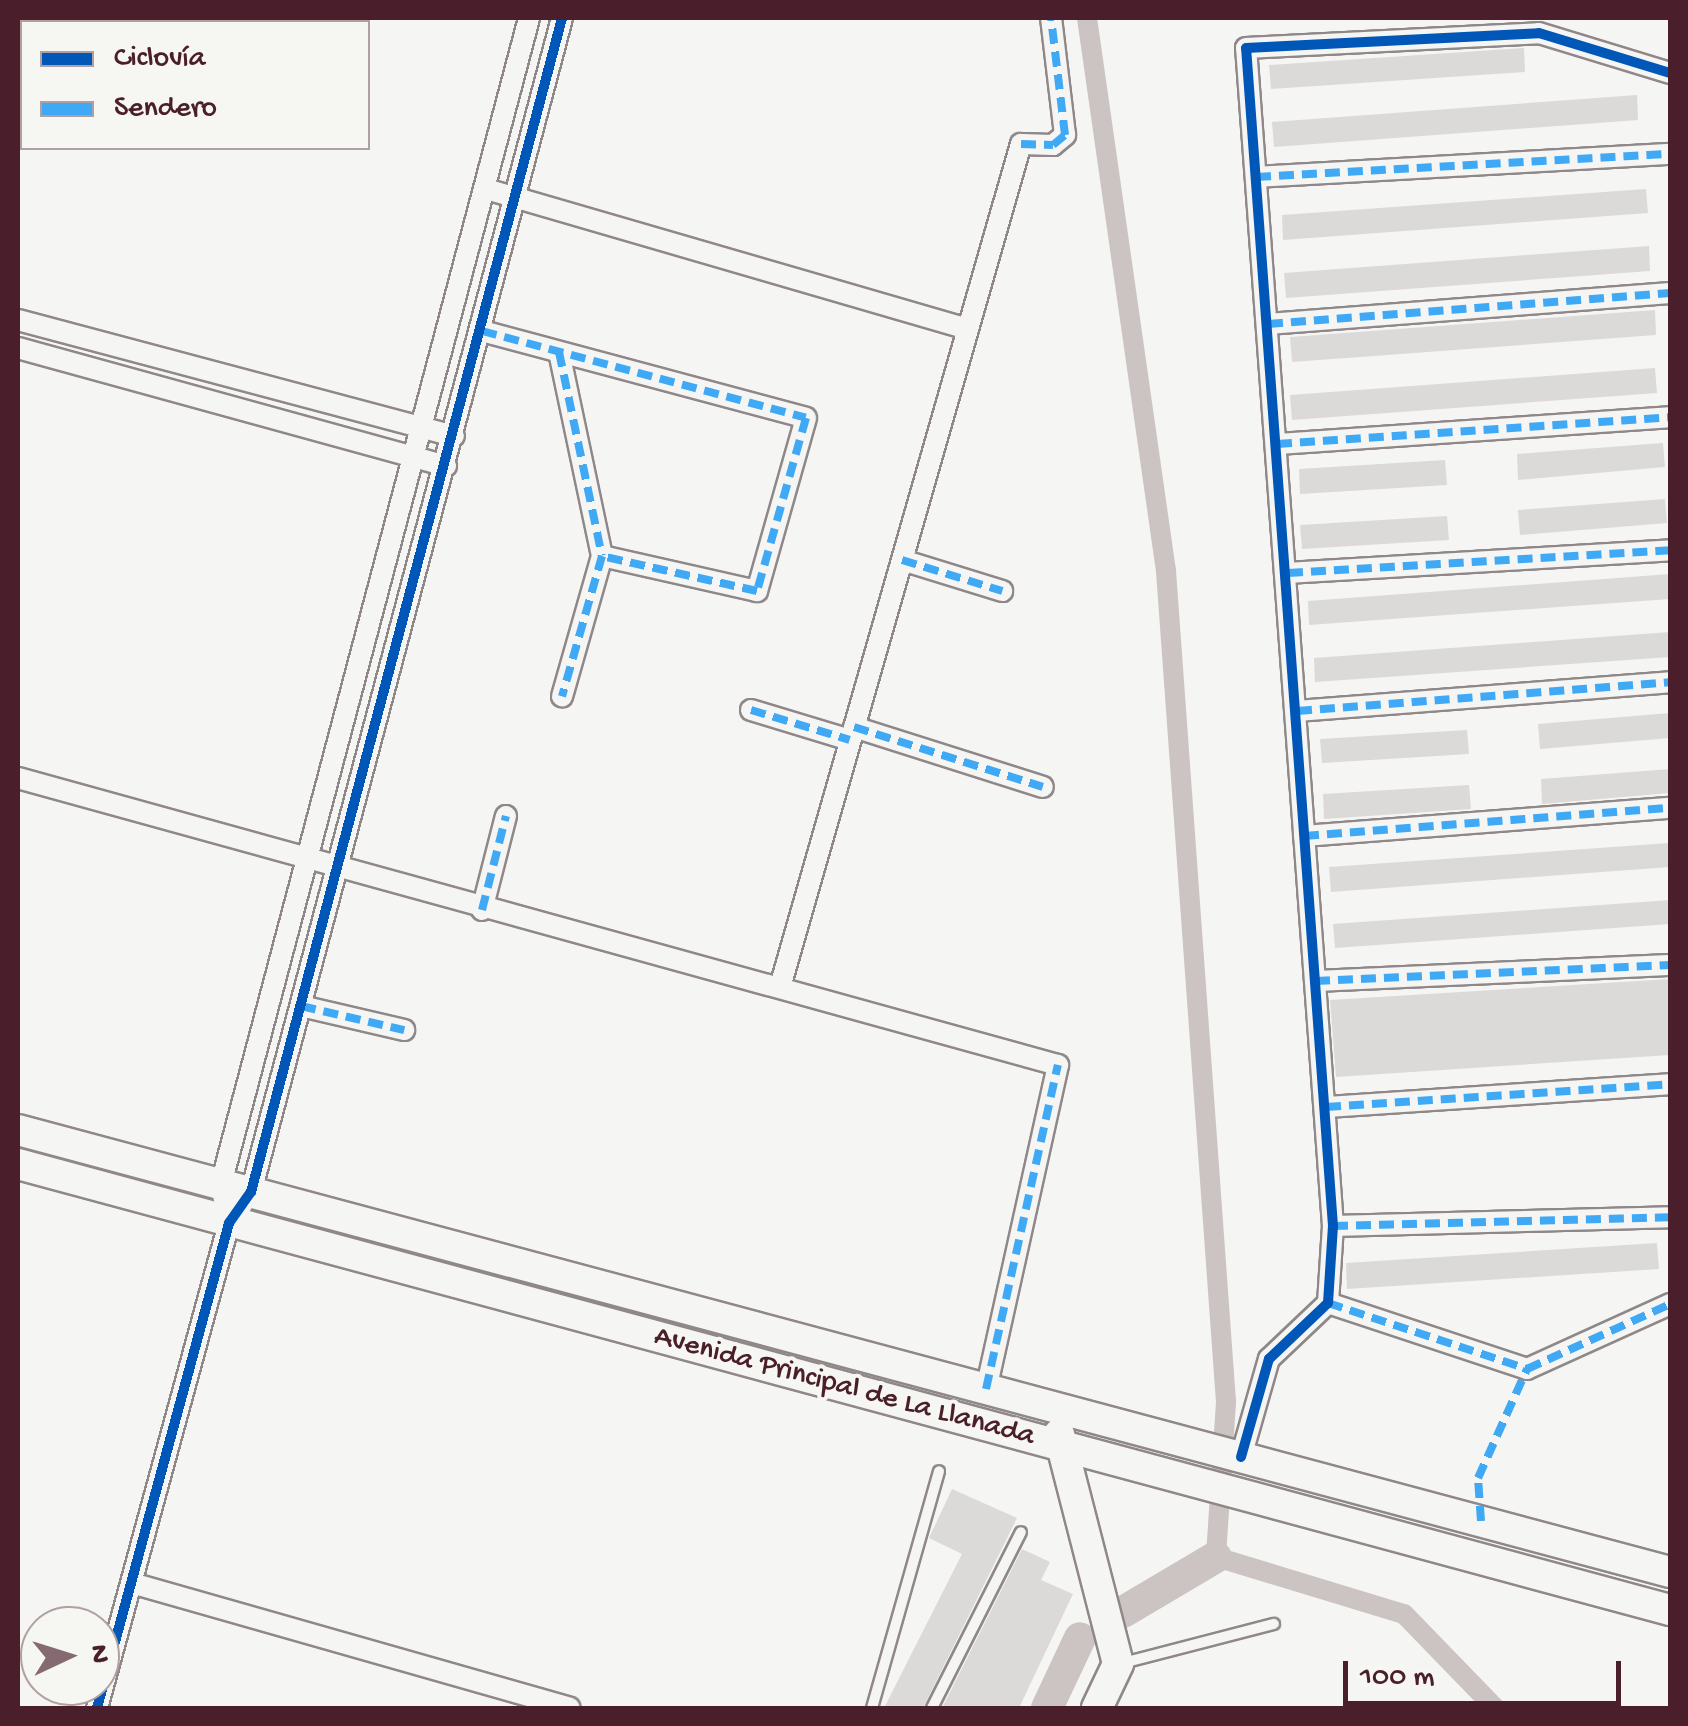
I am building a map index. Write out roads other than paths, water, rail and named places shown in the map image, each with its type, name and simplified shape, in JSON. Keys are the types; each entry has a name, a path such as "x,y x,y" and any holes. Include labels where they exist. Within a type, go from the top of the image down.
{"main road":[{"name":"Avenida Principal de La Llanada","path":"18,1130 1670,1572"},
{"name":"Avenida Principal de La Llanada","path":"18,1164 1670,1610"},
{"path":"1038,1402 1063,1447 1118,1664 1097,1708"},
{"path":"1063,1447 1072,1428 1095,1417"}],"street":[{"path":"229,1223 221,1184 425,428 528,18"},
{"path":"98,1708 229,1223 251,1192 562,18"},
{"path":"780,987 1021,144 1053,145 1066,135 1051,18"},
{"path":"1241,1456 1268,1359 1328,1303 1333,1226 1288,574 1246,48 1538,33 1670,73"},
{"path":"1256,177 1670,154"},
{"path":"486,189 968,329"},
{"path":"1268,324 1670,292"},
{"path":"18,320 454,436"},
{"path":"482,331 806,418 758,591 602,556"},
{"path":"18,348 446,466"},
{"path":"559,352 602,556 562,696"},
{"path":"1277,444 1670,417"},
{"path":"1288,574 1670,550"},
{"path":"902,560 1002,591"},
{"path":"1296,711 1670,682"},
{"path":"751,710 1043,787"},
{"path":"18,778 309,860 337,872 780,987 1058,1066 986,1388"},
{"path":"1304,836 1670,808"},
{"path":"482,910 506,816"},
{"path":"1315,981 1670,964"},
{"path":"301,1006 404,1030"},
{"path":"1326,1107 1670,1084"},
{"path":"1333,1226 1670,1217"},
{"path":"1328,1303 1527,1369 1670,1304"},
{"path":"132,1584 570,1708"}],"lane":[{"path":"872,1708 939,1471"},
{"path":"932,1708 1020,1532"},
{"path":"1118,1664 1274,1624"}],"waterway":[{"path":"1087,18 1166,571 1226,1402 1216,1557 1404,1614 1495,1708"},
{"path":"1123,1612 1216,1557"},
{"path":"1047,1708 1080,1638"}]}
